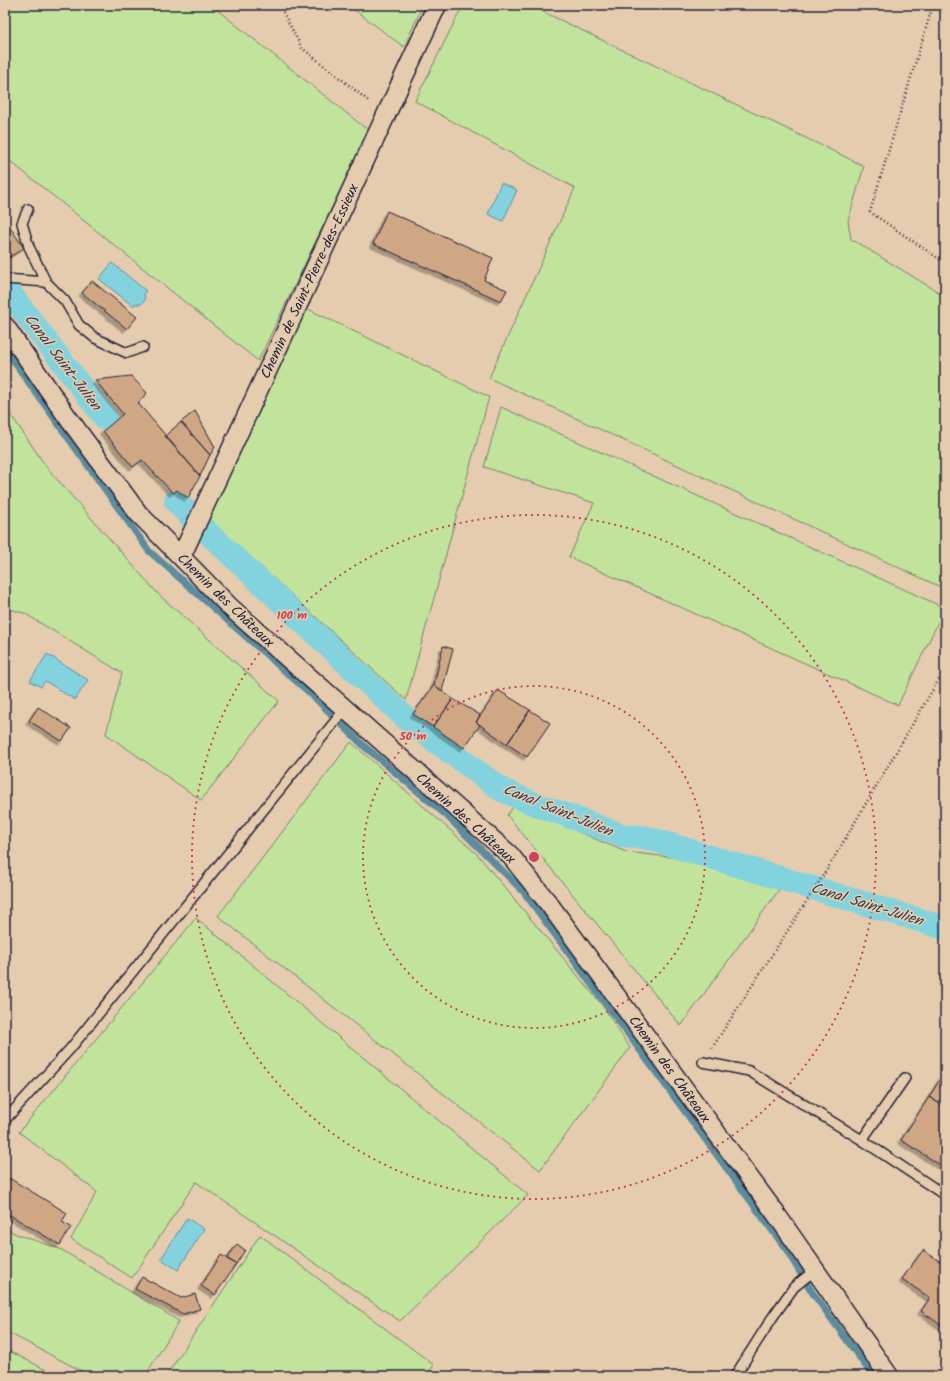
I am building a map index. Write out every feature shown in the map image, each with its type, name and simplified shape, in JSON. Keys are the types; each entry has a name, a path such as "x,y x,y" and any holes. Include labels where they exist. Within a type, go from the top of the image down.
{"street":[{"name":"Chemin de Saint-Pierre-des-Essieux","path":"181,557 437,5"},
{"name":"Chemin des Châteaux","path":"5,326 66,415 138,513 230,607 510,855 554,910 816,1270 890,1376"}],"lane":[{"path":"28,209 22,223 29,248 46,282 64,301 79,325 95,338 128,353 143,347"},
{"path":"5,279 46,282"},
{"path":"5,1120 70,1049 345,709"},
{"path":"703,1062 749,1071 862,1140 940,1192 945,1192"},
{"path":"862,1140 905,1078"},
{"path":"735,1376 772,1318 794,1287 816,1270"}],"path":[{"path":"279,5 302,48 386,115"},
{"path":"933,5 870,212 945,263"},
{"path":"703,1062 828,868 945,669"}],"green space":[{"path":"5,5 211,5 369,131 258,361 5,157"},
{"path":"348,5 423,5 404,47"},
{"path":"463,5 529,5 864,166 848,221 851,239 945,296 945,589 489,378 575,188 415,101"},
{"path":"304,307 489,397 406,700 208,518"},
{"path":"5,406 47,468 159,595 279,701 201,800 106,734 122,673 24,613 5,608"},
{"path":"501,407 945,608 898,705 569,557 594,503 484,467"},
{"path":"351,742 477,854 602,1005 630,1048 540,1170 218,916"},
{"path":"515,805 626,852 704,861 781,887 681,1026 507,815"},
{"path":"196,918 528,1195 400,1321 196,1182 132,1278 71,1239 97,1192 19,1132"},
{"path":"5,1228 16,1234 60,1249 179,1321 145,1376 91,1376 5,1331"},
{"path":"260,1235 434,1365 426,1376 166,1376"},
{"path":"5,1349 58,1376 5,1376"}],"water":[{"path":"501,183 517,190 503,221 488,214"},
{"path":"112,263 146,291 144,293 145,300 141,304 134,304 133,306 99,279"},
{"path":"47,654 88,680 75,700 45,681 41,687 30,681"},
{"path":"187,1218 204,1229 178,1270 161,1259"}],"building":[{"path":"387,211 493,258 484,280 507,290 501,301 373,244"},
{"path":"9,226 24,248 8,258 5,253 5,228"},
{"path":"92,281 137,317 127,329 82,293"},
{"path":"131,376 147,393 138,403 200,476 188,498 177,490 173,493 142,460 133,467 103,431 123,414 95,380"},
{"path":"195,411 215,447 210,455 181,422"},
{"path":"181,422 210,455 200,476 165,436"},
{"path":"443,646 453,649 442,691 434,685"},
{"path":"434,685 453,699 433,727 413,714"},
{"path":"498,690 530,710 507,744 476,722"},
{"path":"453,699 480,715 476,722 480,725 464,748 433,727"},
{"path":"38,707 71,728 62,741 29,721"},
{"path":"530,710 550,723 527,757 507,744"},
{"path":"945,1071 945,1107 929,1097"},
{"path":"929,1097 945,1107 945,1168 901,1140"},
{"path":"9,1178 67,1213 62,1222 71,1227 60,1245 5,1212 5,1186"},
{"path":"237,1244 245,1250 236,1264 227,1259"},
{"path":"923,1250 945,1265 945,1328 921,1311 930,1298 902,1279"},
{"path":"221,1255 236,1264 215,1295 201,1286"},
{"path":"142,1277 181,1298 195,1294 200,1309 183,1314 135,1289"}],"waterway":[{"name":"Canal Saint-Julien","path":"5,287 106,419"},
{"path":"5,349 149,551 312,695 364,746 445,814 523,891 786,1249 812,1292 873,1376"},
{"name":"Canal Saint-Julien","path":"176,501 191,517"},
{"name":"Canal Saint-Julien","path":"206,531 411,723 502,790 535,804 624,836 648,838 945,928"}]}
